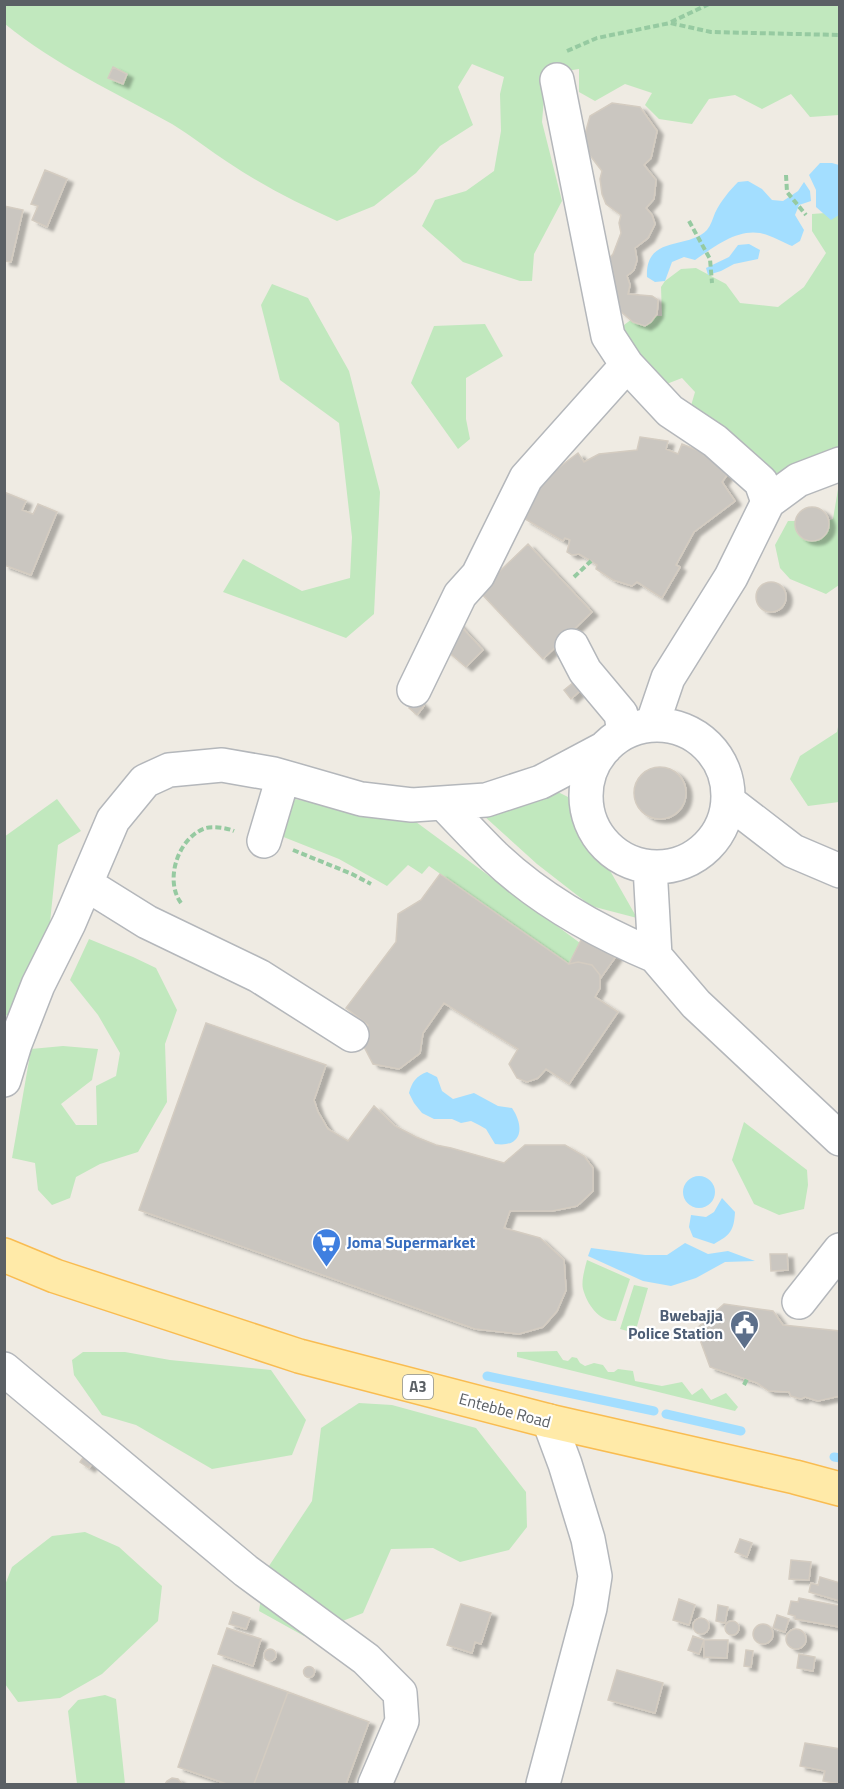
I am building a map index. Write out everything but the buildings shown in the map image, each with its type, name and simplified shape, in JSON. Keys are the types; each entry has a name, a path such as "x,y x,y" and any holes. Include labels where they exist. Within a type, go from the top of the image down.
{"main road":[{"name":"Entebbe Road","path":"4,1255 55,1276 299,1356 549,1421 840,1489"}],"street":[{"path":"557,80 608,336 627,365 670,411 715,441 761,482 768,502"},
{"path":"414,690 460,595 478,575 526,478 627,365"},
{"path":"4,1080 38,985 86,884 113,820 145,781 169,770 222,765 283,777 361,799 412,805 486,800 541,782 627,735 676,727 698,738 716,755 726,777 728,801 722,825 708,845 689,860 666,867 651,867 625,860 604,844 591,822 586,796 590,770 627,735 668,678 731,577 768,502 798,480 840,464"},
{"path":"572,646 585,671 621,714 627,735"},
{"path":"264,841 283,777"},
{"path":"728,801 793,850 840,871"},
{"path":"443,803 496,858 551,902 629,945 655,956 696,1004 840,1139"},
{"path":"651,867 655,956"},
{"path":"86,884 147,922 259,976 352,1035"},
{"path":"800,1302 840,1250"},
{"path":"4,1370 246,1571 366,1659 400,1693 402,1720 375,1785"},
{"path":"543,1785 590,1608 596,1576 588,1539 549,1421"}],"path":[{"path":"557,80 566,52 597,38 670,23 709,4"},
{"path":"670,23 711,32 840,35"},
{"path":"786,175 787,192 806,215"},
{"path":"689,221 710,259 712,283"},
{"path":"574,577 591,561"},
{"path":"187,912 177,897 172,880 178,858 187,840 207,828 228,828 300,852 371,884"},
{"path":"744,1385 747,1379"}],"green space":[{"path":"4,5 839,5 839,115 810,117 791,94 762,109 735,95 709,99 692,124 659,119 645,105 652,93 625,84 595,101 579,92 579,69 546,74 542,122 562,201 534,254 532,281 520,281 463,262 422,226 435,200 466,191 494,171 501,131 500,94 504,77 472,64 458,87 473,125 440,146 416,173 374,206 337,221 255,179 172,124 44,53 5,24"},
{"path":"839,212 839,451 786,480 743,477 686,423 695,392 682,378 659,387 616,331 636,316 662,316 661,287 681,269 696,268 726,284 740,303 778,307 804,287 826,253 812,231 812,214"},
{"path":"272,284 308,298 349,371 380,492 374,614 346,638 223,592 243,559 302,591 350,578 352,537 339,423 280,380 261,305"},
{"path":"485,324 503,356 466,378 466,419 470,439 458,449 411,383 434,326"},
{"path":"839,483 839,585 826,594 790,579 780,568 775,545 788,521 804,521 814,526 833,519"},
{"path":"839,722 839,802 808,806 790,779 800,756 837,732"},
{"path":"554,790 568,797 637,918 591,906 537,864 484,816"},
{"path":"57,799 81,831 58,845 46,961 10,1016 4,1015 4,837"},
{"path":"295,799 356,812 412,819 580,943 569,964 429,866 422,874 408,865 387,886 339,859 281,836"},
{"path":"89,939 156,968 177,1010 165,1044 167,1102 138,1152 100,1164 76,1177 70,1198 52,1205 38,1190 35,1163 12,1158 31,1049 63,1046 98,1049 92,1080 61,1104 76,1125 97,1125 96,1086 116,1076 120,1053 98,1015 70,980"},
{"path":"744,1122 807,1170 808,1185 804,1209 779,1215 754,1204 732,1160"},
{"path":"587,1260 630,1279 616,1321 604,1319 587,1300 583,1286"},
{"path":"634,1285 648,1288 635,1333 620,1329"},
{"path":"557,1351 563,1360 577,1358 585,1366 594,1363 603,1365 608,1372 618,1369 633,1371 635,1381 662,1386 682,1382 692,1395 702,1388 711,1400 726,1393 738,1407 735,1411 517,1357 517,1352"},
{"path":"83,1352 125,1352 170,1360 271,1370 306,1420 292,1455 212,1469 136,1425 102,1415 74,1375 72,1360"},
{"path":"359,1403 392,1405 476,1428 526,1492 527,1527 509,1550 460,1562 433,1548 391,1549 363,1613 304,1636 259,1611 265,1572 312,1501 321,1428"},
{"path":"85,1532 119,1547 162,1586 158,1621 102,1674 60,1698 18,1702 5,1684 5,1585 12,1567 52,1536"},
{"path":"105,1695 116,1699 125,1784 77,1784 68,1711 78,1700"}],"water":[{"path":"820,163 839,165 839,215 831,220 816,207 816,190 809,175"},
{"path":"748,181 762,189 772,200 783,201 798,191 804,182 810,191 811,201 799,205 795,215 804,230 800,241 792,246 760,233 742,234 726,240 695,260 684,257 672,262 665,281 655,282 647,277 648,264 653,255 660,249 699,236 707,230 728,193 738,182"},
{"path":"749,244 760,250 758,259 734,264 708,275 706,268 729,257 738,245"},
{"path":"427,1072 437,1077 442,1091 453,1099 474,1093 498,1106 512,1108 519,1122 516,1139 511,1143 495,1144 486,1129 471,1121 461,1123 452,1119 434,1119 422,1113 409,1093 415,1080"},
{"path":"699,1176 710,1181 715,1192 710,1203 699,1208 688,1203 683,1192 688,1181"},
{"path":"722,1198 735,1212 734,1224 730,1232 714,1244 693,1237 689,1227 691,1215 706,1217 714,1212"},
{"path":"685,1243 708,1254 728,1251 755,1261 725,1262 696,1278 671,1286 643,1281 588,1256 591,1248 645,1255 667,1255"}],"waterway":[{"path":"487,1376 654,1411"},
{"path":"666,1414 741,1431"},
{"path":"834,1457 840,1458"}],"place":[{"name":"Joma Supermarket","path":"326,1268"},
{"name":"Bwebajja Police Station","path":"744,1350"}]}
